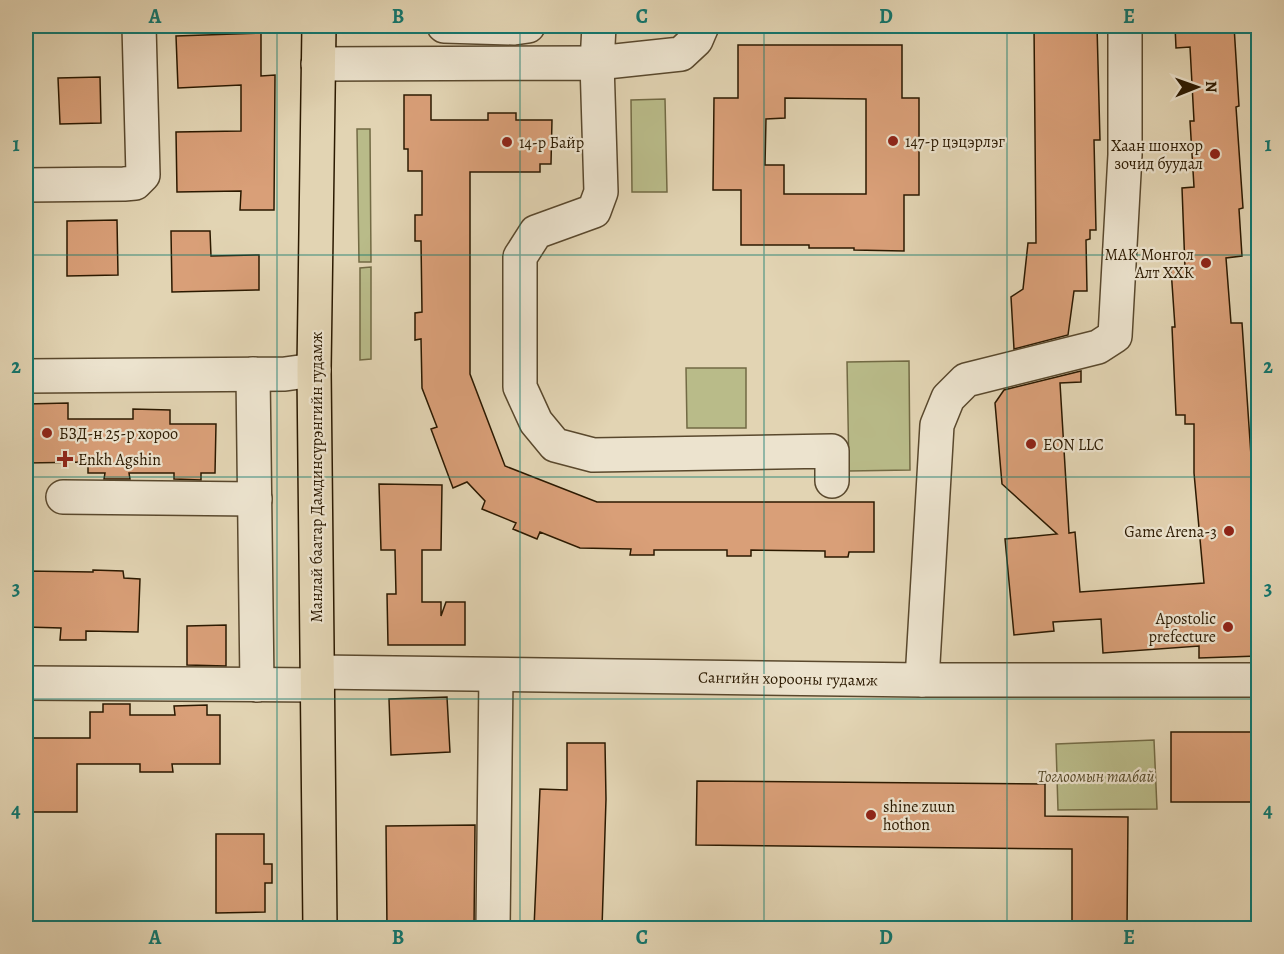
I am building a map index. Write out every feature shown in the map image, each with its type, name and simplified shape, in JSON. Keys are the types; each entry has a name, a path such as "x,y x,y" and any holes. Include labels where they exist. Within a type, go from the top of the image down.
{"main road":[{"name":"Манлай баатар Дамдинсүрэнгийн гудамж","path":"319,26 314,370 320,928"}],"street":[{"path":"26,185 124,184 135,183 143,175 139,26"},
{"path":"444,26 514,28 528,26"},
{"path":"599,26 597,63 602,192 594,211 536,232 520,257 520,387 536,422 555,445 593,455 832,451 832,481"},
{"path":"318,64 597,63 681,54 696,40 702,26"},
{"path":"922,680 937,424 948,398 966,380 1098,347 1115,336 1125,155 1125,26"},
{"path":"26,376 253,374 314,370"},
{"path":"253,374 257,685"},
{"path":"63,497 255,499"},
{"path":"493,928 496,675"},
{"name":"Сангийн хорооны гудамж","path":"26,683 257,685 317,679 496,675 922,680 1258,680"}],"green space":[{"path":"665,99 667,192 632,192 631,100"},
{"path":"357,129 370,129 371,262 359,262"},
{"path":"371,267 371,359 360,360 360,268"},
{"path":"909,361 910,470 849,471 847,362"},
{"path":"686,368 746,368 746,428 687,428"},
{"name":"Тоглоомын талбай","path":"1154,740 1157,809 1058,810 1056,744"}],"building":[{"path":"1034,26 1097,26 1100,140 1094,140 1096,230 1090,230 1090,239 1086,240 1087,291 1074,291 1068,335 1014,349 1011,297 1023,289 1028,243 1036,243"},
{"path":"1175,26 1234,26 1239,106 1236,107 1243,208 1239,209 1242,256 1226,258 1231,323 1242,323 1254,500 1258,500 1258,656 1199,658 1199,646 1103,653 1101,619 1053,622 1054,631 1014,635 1005,539 1057,534 1002,484 995,403 1004,390 1081,371 1081,382 1060,383 1069,533 1075,532 1080,592 1204,583 1194,473 1194,424 1185,424 1185,415 1176,415 1172,327 1175,327 1171,269 1185,268 1182,188 1194,187 1190,121 1194,121 1190,47 1176,48"},
{"path":"261,33 261,76 275,75 274,210 240,210 241,191 177,192 176,132 241,131 241,85 178,88 176,36"},
{"name":"147-р цэцэрлэг","path":"738,45 902,45 902,98 919,98 919,195 904,195 904,251 809,248 809,245 741,245 741,190 713,190 714,98 738,98","holes":["785,98 866,99 866,194 784,194 784,165 765,165 766,119 785,118"]},
{"path":"100,77 101,123 60,124 58,78"},
{"path":"404,95 431,95 431,120 488,120 488,113 516,113 516,120 552,120 551,164 540,164 540,172 470,172 470,374 505,466 597,502 874,502 874,552 849,552 848,557 825,557 825,551 751,550 751,556 727,556 727,550 654,550 654,555 630,555 631,549 580,548 540,532 537,539 513,529 516,523 482,509 485,501 467,482 453,488 431,429 437,427 422,388 421,339 415,340 415,313 422,312 421,241 415,241 415,215 422,215 422,171 408,171 408,149 404,149"},
{"path":"117,220 118,275 67,276 67,221"},
{"path":"171,231 210,231 211,256 259,255 259,290 172,292"},
{"path":"68,403 68,419 133,419 133,409 170,410 170,424 216,424 215,473 201,473 201,480 174,479 174,473 129,473 130,479 104,479 105,473 88,473 88,462 26,463 26,404"},
{"path":"379,484 442,485 441,550 422,550 422,602 441,602 441,616 446,602 465,602 465,645 388,645 387,594 396,594 395,550 381,550"},
{"path":"93,570 123,571 124,578 140,579 138,632 86,631 86,640 60,640 61,628 26,627 26,571 93,572"},
{"path":"226,625 226,666 187,665 187,626"},
{"path":"447,697 450,752 391,755 389,699"},
{"path":"103,704 130,704 130,715 175,715 174,706 207,705 207,715 220,715 220,764 172,764 173,772 140,772 140,764 77,764 77,812 26,812 26,738 90,738 90,712 103,712"},
{"path":"1171,732 1258,732 1258,802 1171,802"},
{"path":"567,743 605,743 606,799 602,928 534,928 540,789 567,790"},
{"name":"shine zuun hothon","path":"697,781 1045,784 1045,816 1128,817 1127,928 1072,928 1072,849 696,845"},
{"path":"475,825 474,928 387,928 386,826"},
{"path":"216,834 264,834 264,864 272,864 272,883 265,883 265,912 216,913"}],"place":[{"name":"147-р цэцэрлэг","path":"893,141"},
{"name":"14-р Байр","path":"507,142"},
{"name":"Хаан шонхор зочид буудал","path":"1215,154"},
{"name":"MAK Монгол Алт ХХК","path":"1206,263"},
{"name":"БЗД-н 25-р хороо","path":"47,433"},
{"name":"EON LLC","path":"1031,444"},
{"name":"Enkh Agshin","path":"65,459"},
{"name":"Game Arena-3","path":"1229,531"},
{"name":"Apostolic prefecture","path":"1228,627"},
{"name":"shine zuun hothon","path":"871,815"}]}
